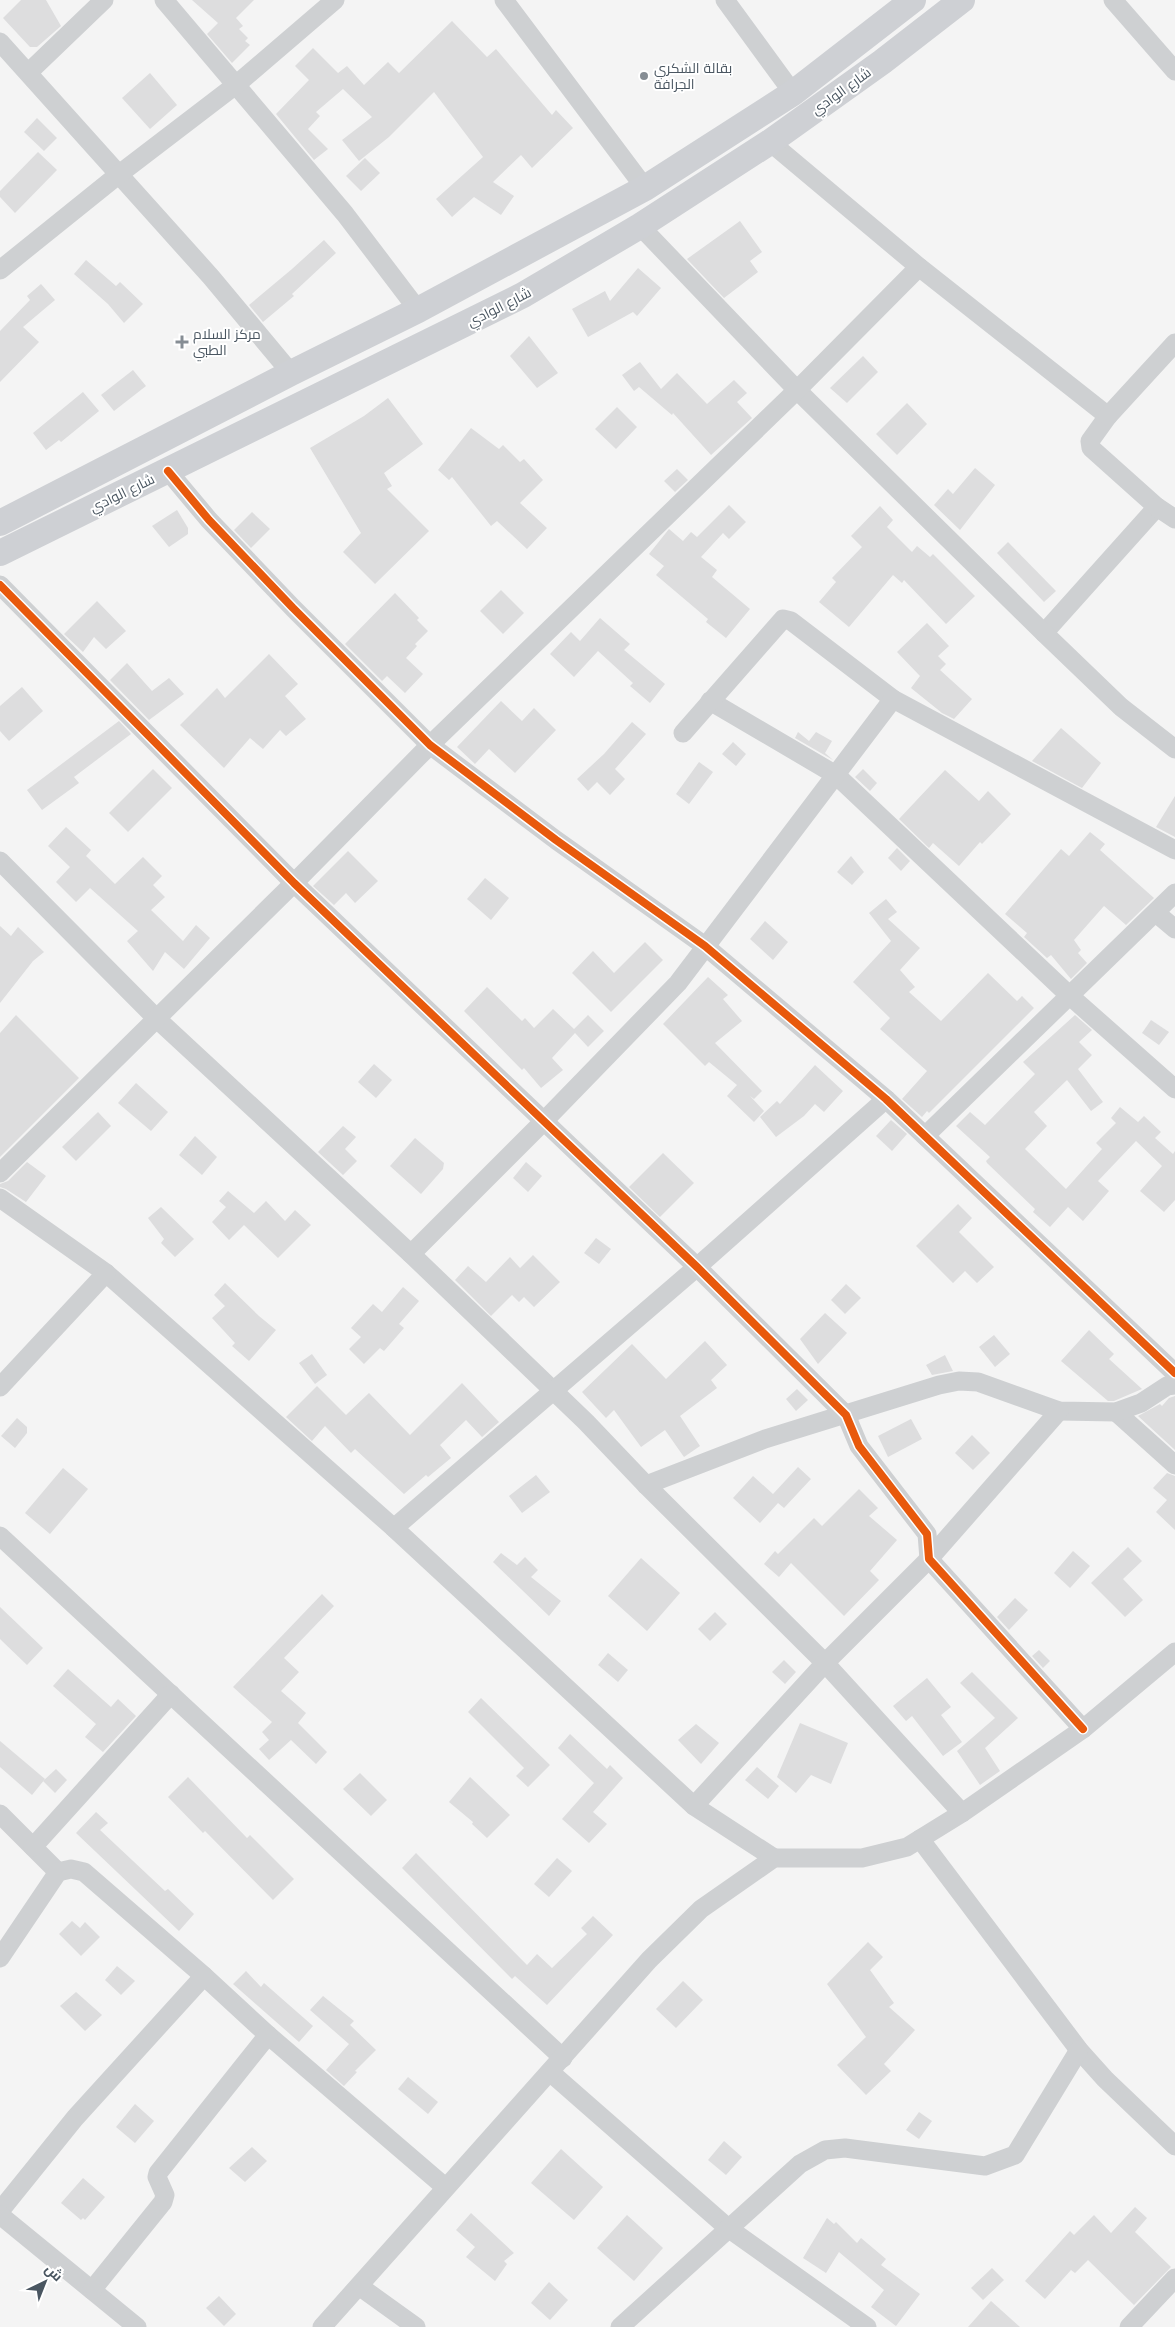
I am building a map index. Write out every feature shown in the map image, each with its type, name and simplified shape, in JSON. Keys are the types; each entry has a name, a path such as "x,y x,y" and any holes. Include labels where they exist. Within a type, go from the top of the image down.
{"main road":[{"name":"شارع الوادي","path":"0,523 291,373 418,310 645,188 793,93 913,0"},
{"name":"شارع الوادي","path":"0,553 523,295 640,226 770,142 882,62 962,0"}],"street":[{"path":"29,72 104,0"},
{"path":"164,0 345,214 418,310"},
{"path":"0,270 118,175 237,84 335,0"},
{"path":"504,0 645,188"},
{"path":"725,0 793,93"},
{"path":"1113,0 1175,71"},
{"path":"0,42 29,72 118,175 211,277 291,373"},
{"path":"770,142 919,267 1108,416"},
{"path":"640,226 797,390 1044,633 1121,707 1175,749"},
{"path":"0,1173 294,883 430,745 797,390 919,267"},
{"path":"1175,343 1108,416 1090,441 1091,448 1158,507 1175,519"},
{"path":"168,471 209,520 267,581 430,745 556,840 705,946 886,1099 1175,1373"},
{"path":"1044,633 1158,507"},
{"path":"0,585 294,883 697,1267 846,1415 859,1446 927,1534 929,1559 1083,1729"},
{"path":"683,733 783,619 791,621 893,699 1175,850"},
{"path":"412,1254 544,1122 678,982 893,699"},
{"path":"710,701 836,775 1070,996 1175,1089"},
{"path":"0,861 157,1019 412,1254 554,1391 825,1663 962,1813"},
{"path":"925,1136 1175,893"},
{"path":"1156,913 1175,929"},
{"path":"394,1528 697,1267 886,1099"},
{"path":"0,1198 106,1274 394,1528 694,1806 774,1858 862,1858 907,1847 962,1813 1083,1729 1175,1652"},
{"path":"0,1387 106,1274"},
{"path":"646,1485 765,1439 939,1385 959,1381 978,1382 1059,1411 1116,1412 1141,1403 1167,1386 1175,1385"},
{"path":"694,1806 825,1663 929,1559 1059,1411"},
{"path":"1116,1412 1175,1465"},
{"path":"0,1536 563,2058"},
{"path":"33,1847 171,1694"},
{"path":"0,1814 58,1872"},
{"path":"920,1839 1079,2050 1105,2079 1175,2146"},
{"path":"322,2327 445,2187 650,1960 701,1909 774,1858"},
{"path":"0,1958 58,1872 71,1869 84,1872 204,1976 268,2035 445,2187"},
{"path":"0,2211 75,2118 204,1976"},
{"path":"92,2290 163,2202 165,2195 156,2177 158,2173 268,2035"},
{"path":"620,2327 800,2164 825,2150 845,2148 985,2166 1015,2155 1079,2050"},
{"path":"550,2072 728,2228 867,2327"},
{"path":"0,2215 137,2327"},
{"path":"1129,2327 1175,2278"},
{"path":"359,2286 416,2327"}],"building":[{"path":"21,0 46,0 61,26 37,47 30,47 3,18"},
{"path":"192,0 254,0 236,18 243,26 239,29 248,38 245,41 250,45 232,63 207,34 218,23"},
{"path":"452,21 487,57 496,49 552,115 556,110 573,128 532,168 521,155 493,182 514,196 501,215 474,197 452,217 436,199 483,157 434,92 389,137 359,161 342,140 372,117 343,89 316,112 320,116 308,129 328,149 314,160 276,114 309,80 295,66 313,48 338,73 347,66 364,85 388,62 399,73"},
{"path":"150,73 177,105 150,129 122,98"},
{"path":"37,118 57,138 44,151 24,132"},
{"path":"38,152 57,170 15,213 0,197 0,191"},
{"path":"365,158 380,173 361,191 346,176"},
{"path":"740,221 762,252 750,261 758,272 724,298 687,259"},
{"path":"324,240 336,253 292,294 294,296 263,322 249,305"},
{"path":"86,260 116,286 120,282 143,304 124,323 108,304 74,274"},
{"path":"638,268 661,288 637,316 633,312 588,337 572,309 605,291 610,301"},
{"path":"41,284 55,300 23,327 39,342 0,382 0,331 30,300 27,296"},
{"path":"529,336 558,373 537,388 510,356"},
{"path":"863,356 878,372 847,403 830,388"},
{"path":"640,362 661,389 677,373 707,404 734,380 747,393 737,402 752,418 711,455 673,413 672,415 639,387 634,391 622,375"},
{"path":"133,370 146,386 114,411 101,395"},
{"path":"83,392 99,411 61,442 59,440 46,450 33,433"},
{"path":"388,398 423,444 384,473 392,486 387,489 429,531 375,584 343,552 361,533 310,448 364,416"},
{"path":"907,403 927,424 897,455 876,434"},
{"path":"617,407 637,427 616,449 595,429"},
{"path":"471,428 499,449 503,445 520,462 524,459 543,480 520,503 547,528 527,549 497,521 491,526 452,477 449,480 438,470"},
{"path":"975,468 995,485 960,530 934,505 948,489 953,494"},
{"path":"677,469 688,480 675,492 664,481"},
{"path":"729,505 746,522 729,539 723,533 701,557 717,570 712,577 750,609 726,638 706,622 708,619 656,575 664,566 649,554 669,529 683,541 691,532 697,537"},
{"path":"880,506 893,520 887,527 912,552 917,546 930,557 933,554 975,596 946,624 904,580 902,583 893,575 849,627 819,602 836,582 832,578 862,547 851,536"},
{"path":"177,510 188,528 188,534 169,547 152,526"},
{"path":"252,512 270,529 251,548 234,530"},
{"path":"1008,542 1056,591 1044,602 997,553"},
{"path":"501,590 524,613 503,634 480,611"},
{"path":"395,593 419,618 417,620 428,631 415,644 417,646 406,658 423,674 405,693 387,676 382,681 345,644"},
{"path":"97,601 126,631 106,649 94,637 83,652 64,634"},
{"path":"600,618 630,644 624,650 665,684 650,703 630,686 633,683 598,651 574,677 550,654 571,632 580,641"},
{"path":"927,623 949,646 938,656 946,664 940,670 972,699 954,719 942,713 911,688 920,676 897,652"},
{"path":"269,654 298,684 285,696 306,719 286,736 280,730 263,749 250,738 224,768 180,725 217,688 225,698"},
{"path":"127,663 152,691 169,678 184,694 149,720 110,680"},
{"path":"22,687 43,711 9,741 0,731 0,706"},
{"path":"501,701 522,721 534,708 556,730 515,773 489,749 475,764 457,747"},
{"path":"119,721 131,734 74,777 79,783 42,810 27,790"},
{"path":"632,722 646,734 615,769 625,779 610,795 597,782 588,791 577,779 604,754"},
{"path":"1061,728 1101,763 1082,788 1032,761"},
{"path":"798,732 809,741 816,732 832,741 825,753 833,760 795,738"},
{"path":"733,742 746,754 736,766 722,754"},
{"path":"699,762 713,772 689,804 676,794"},
{"path":"153,769 172,788 128,832 109,813"},
{"path":"863,769 877,783 870,791 855,777"},
{"path":"945,770 979,801 988,791 1011,814 982,844 980,842 959,866 933,843 929,848 899,819"},
{"path":"1175,796 1175,837 1156,827"},
{"path":"66,827 91,850 86,856 115,884 143,857 162,876 153,885 165,897 151,910 183,941 196,925 210,938 184,969 165,952 153,971 127,941 138,931 90,888 76,902 56,882 70,867 48,846"},
{"path":"1090,832 1105,844 1100,850 1154,898 1126,925 1104,906 1074,940 1081,950 1078,953 1087,963 1071,979 1051,955 1047,958 1024,937 1027,933 1005,914 1061,849 1069,856"},
{"path":"897,848 910,861 901,871 888,858"},
{"path":"348,851 378,881 355,903 346,893 334,905 313,886"},
{"path":"851,856 864,872 852,885 837,872"},
{"path":"485,878 509,898 491,920 467,899"},
{"path":"886,899 897,912 888,919 920,948 900,970 915,987 909,992 941,1021 988,973 1017,1001 1022,996 1034,1008 929,1113 927,1111 922,1117 902,1099 927,1071 880,1029 890,1018 853,982 891,941 869,913"},
{"path":"765,921 788,942 773,960 750,939"},
{"path":"0,926 11,936 18,927 44,952 33,961 0,1003"},
{"path":"645,942 663,960 611,1012 572,973 593,951 614,973"},
{"path":"708,977 728,995 723,999 742,1021 715,1043 762,1091 754,1099 750,1096 764,1111 754,1122 727,1096 737,1085 709,1062 705,1066 663,1024"},
{"path":"487,987 522,1021 525,1018 534,1028 553,1009 574,1029 588,1015 604,1031 588,1047 575,1033 552,1058 563,1070 541,1088 524,1068 522,1070 464,1011"},
{"path":"16,1015 79,1078 0,1157 0,1033"},
{"path":"1075,1015 1092,1030 1079,1042 1092,1055 1078,1069 1103,1102 1091,1111 1067,1080 1034,1112 1047,1126 1025,1149 1066,1189 1102,1149 1096,1143 1116,1123 1111,1118 1120,1107 1138,1122 1144,1116 1161,1132 1155,1138 1173,1154 1175,1151 1175,1200 1164,1212 1140,1191 1162,1166 1136,1141 1098,1181 1109,1191 1083,1221 1068,1207 1050,1227 1033,1212 1035,1209 987,1163 986,1161 990,1157 956,1126 970,1112 985,1125 1035,1074 1023,1062"},
{"path":"1151,1020 1169,1032 1159,1045 1142,1033"},
{"path":"374,1064 392,1080 376,1098 358,1082"},
{"path":"815,1065 843,1091 824,1112 815,1104 804,1116 776,1137 760,1117 777,1101 780,1104"},
{"path":"136,1083 168,1112 151,1131 118,1103"},
{"path":"98,1112 111,1126 76,1161 62,1147"},
{"path":"891,1120 907,1134 892,1151 876,1136"},
{"path":"343,1126 356,1137 345,1149 357,1161 343,1175 318,1152"},
{"path":"195,1136 217,1157 202,1175 179,1155"},
{"path":"415,1138 444,1163 443,1169 421,1194 390,1166"},
{"path":"663,1153 694,1183 660,1217 629,1187"},
{"path":"27,1162 46,1176 26,1202 0,1187 0,1184 8,1181"},
{"path":"526,1162 542,1176 528,1192 513,1178"},
{"path":"228,1191 254,1213 266,1201 285,1221 295,1210 311,1225 278,1258 244,1225 229,1240 212,1222 226,1207 219,1201"},
{"path":"958,1204 972,1218 959,1232 994,1267 977,1283 965,1271 953,1283 916,1246"},
{"path":"161,1207 194,1239 175,1257 161,1243 164,1239 148,1218"},
{"path":"596,1238 611,1249 599,1264 584,1253"},
{"path":"533,1255 560,1282 534,1307 524,1297 519,1302 512,1295 491,1316 455,1280 468,1266 486,1282 510,1257 520,1268"},
{"path":"225,1283 276,1330 249,1361 232,1346 235,1343 212,1318 225,1306 214,1295"},
{"path":"846,1284 861,1298 845,1314 831,1300"},
{"path":"403,1287 419,1301 399,1324 404,1328 384,1351 380,1348 364,1364 349,1349 361,1337 351,1328 373,1304 382,1312"},
{"path":"825,1313 847,1333 818,1364 800,1339"},
{"path":"1089,1330 1114,1354 1109,1359 1142,1389 1114,1401 1108,1401 1061,1361"},
{"path":"994,1335 1010,1354 995,1367 979,1347"},
{"path":"705,1341 727,1365 711,1380 717,1388 680,1416 700,1446 684,1457 665,1430 641,1447 614,1410 606,1418 582,1392 632,1344 666,1379"},
{"path":"312,1354 327,1375 315,1384 299,1363"},
{"path":"945,1355 953,1371 932,1375 926,1365"},
{"path":"462,1383 499,1422 482,1437 466,1420 440,1445 451,1458 428,1477 426,1475 404,1494 355,1449 351,1453 325,1426 312,1441 286,1417 317,1386 346,1415 369,1393 410,1435"},
{"path":"797,1389 808,1400 796,1411 786,1399"},
{"path":"1175,1396 1175,1450 1138,1416 1160,1404 1162,1406 1169,1398"},
{"path":"17,1418 27,1427 27,1433 15,1448 1,1436"},
{"path":"911,1419 922,1439 888,1457 878,1436"},
{"path":"972,1435 990,1453 973,1470 955,1453"},
{"path":"798,1467 811,1479 784,1508 778,1503 760,1523 733,1498 753,1476 773,1494"},
{"path":"63,1468 88,1489 50,1534 25,1513"},
{"path":"1167,1473 1175,1476 1175,1530 1156,1512 1167,1500 1153,1488"},
{"path":"536,1475 550,1492 522,1513 509,1496"},
{"path":"859,1489 878,1508 869,1516 897,1540 870,1571 879,1580 844,1616 791,1563 779,1577 764,1564 775,1551 778,1554 814,1518 822,1526"},
{"path":"1128,1547 1142,1561 1123,1579 1143,1600 1125,1617 1091,1583"},
{"path":"1073,1551 1090,1566 1070,1588 1054,1573"},
{"path":"501,1553 517,1565 525,1557 538,1570 531,1577 561,1601 549,1616 493,1562"},
{"path":"641,1558 680,1593 647,1631 608,1596"},
{"path":"322,1594 334,1606 284,1658 299,1672 281,1691 306,1713 298,1723 327,1752 316,1764 291,1740 269,1760 259,1749 269,1740 262,1732 272,1722 233,1687"},
{"path":"1015,1598 1028,1610 1009,1630 997,1617"},
{"path":"0,1607 43,1648 27,1665 0,1639"},
{"path":"715,1612 727,1624 710,1641 698,1629"},
{"path":"1039,1650 1050,1661 1043,1668 1032,1656"},
{"path":"608,1653 628,1670 618,1682 598,1665"},
{"path":"784,1660 796,1672 785,1684 772,1672"},
{"path":"68,1669 111,1707 118,1699 136,1716 103,1752 85,1737 96,1724 53,1686"},
{"path":"972,1672 1018,1718 985,1748 1000,1771 980,1785 957,1751 995,1718 960,1683"},
{"path":"927,1678 951,1707 941,1715 962,1742 943,1756 912,1716 906,1721 893,1706"},
{"path":"481,1698 550,1765 528,1787 516,1776 524,1768 468,1712"},
{"path":"800,1723 848,1743 831,1784 811,1775 796,1793 777,1777"},
{"path":"696,1724 719,1743 701,1764 678,1740"},
{"path":"570,1734 607,1769 610,1765 623,1778 593,1812 607,1824 589,1843 562,1819 594,1783 558,1748"},
{"path":"0,1741 45,1779 32,1795 0,1767"},
{"path":"757,1767 779,1786 768,1799 745,1780"},
{"path":"56,1769 67,1780 55,1793 43,1781"},
{"path":"360,1773 387,1800 371,1816 343,1789"},
{"path":"188,1777 247,1838 250,1835 294,1879 273,1900 205,1831 203,1833 168,1797"},
{"path":"470,1777 510,1815 487,1838 472,1824 473,1822 449,1802"},
{"path":"96,1812 108,1823 100,1830 165,1891 168,1889 194,1914 179,1931 76,1833"},
{"path":"416,1853 527,1965 537,1954 552,1968 587,1934 581,1928 593,1916 613,1935 547,2005 515,1976 512,1979 402,1868"},
{"path":"557,1858 572,1871 549,1897 534,1884"},
{"path":"72,1921 80,1928 85,1922 100,1937 81,1956 59,1934"},
{"path":"868,1942 883,1957 870,1970 894,2003 889,2007 915,2030 884,2064 891,2071 866,2095 837,2065 866,2037 827,1984"},
{"path":"117,1966 135,1981 121,1995 105,1980"},
{"path":"246,1971 261,1987 264,1983 313,2026 299,2042 233,1984"},
{"path":"683,1981 703,2000 676,2028 656,2009"},
{"path":"76,1992 102,2015 85,2031 60,2006"},
{"path":"323,1996 354,2021 350,2025 376,2050 355,2071 357,2072 344,2086 326,2070 349,2044 310,2010"},
{"path":"408,2077 438,2102 428,2114 398,2089"},
{"path":"135,2104 154,2121 135,2143 116,2127"},
{"path":"919,2112 932,2121 919,2139 906,2130"},
{"path":"724,2141 742,2157 726,2175 708,2160"},
{"path":"252,2147 267,2161 245,2182 229,2168"},
{"path":"561,2149 603,2187 574,2220 531,2183"},
{"path":"83,2178 105,2197 85,2220 83,2218 81,2220 61,2203"},
{"path":"1135,2207 1147,2218 1135,2232 1171,2267 1134,2305 1088,2260 1075,2273 1071,2270 1045,2299 1025,2281 1070,2231 1074,2235 1094,2215 1111,2233"},
{"path":"471,2213 514,2253 504,2261 507,2264 495,2281 466,2257 475,2247 456,2230"},
{"path":"627,2215 663,2248 634,2281 597,2248"},
{"path":"827,2218 834,2224 836,2222 857,2243 861,2238 886,2259 881,2265 920,2294 896,2326 871,2307 884,2290 839,2252 826,2273 803,2258"},
{"path":"992,2268 1004,2280 983,2300 971,2288"},
{"path":"549,2282 568,2300 550,2320 531,2303"},
{"path":"219,2296 236,2314 224,2326 206,2308"},
{"path":"991,2301 1020,2327 968,2327"}],"cycle path":[{"path":"168,471 209,520 293,608 430,745 556,840 705,946 886,1099 1175,1373"},
{"path":"0,585 294,883 697,1267 846,1415 859,1446 927,1534 929,1559 1083,1729"}],"place":[{"name":"بقالة الشكري الجرافة","path":"644,76"},
{"name":"مركز السلام الطبي","path":"182,342"}]}
